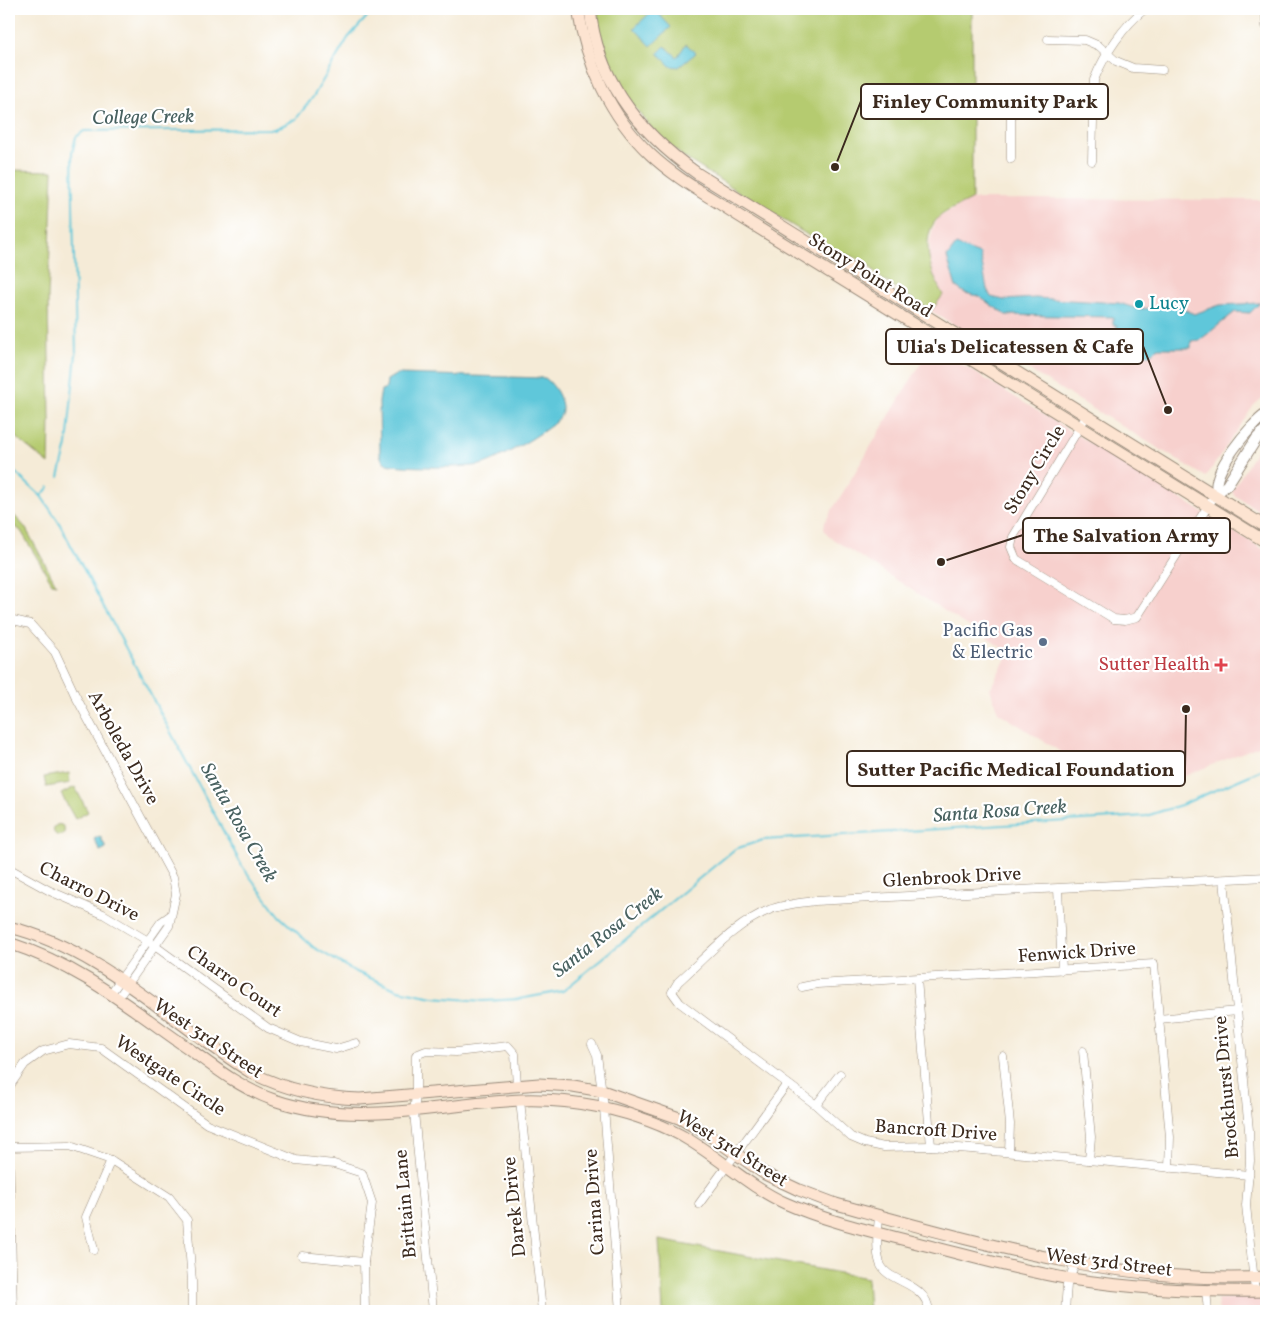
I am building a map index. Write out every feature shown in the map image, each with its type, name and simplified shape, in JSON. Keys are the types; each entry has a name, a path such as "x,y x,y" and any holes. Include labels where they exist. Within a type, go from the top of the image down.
{"main road":[{"name":"Stony Point Road","path":"590,9 596,40 605,66 620,96 636,120 669,154 935,322 1216,493 1266,527"},
{"name":"Stony Point Road","path":"579,13 587,51 601,87 623,124 650,155 736,214 1266,542"},
{"path":"579,13 586,24 598,62 605,66"},
{"name":"West 3rd Street","path":"9,927 43,938 71,951 123,983 225,1057 270,1082 304,1093 360,1100 552,1084 602,1091 679,1118 706,1133 765,1174 798,1190 836,1204 1075,1264 1182,1277 1260,1278"},
{"name":"West 3rd Street","path":"9,943 65,965 114,995 225,1075 256,1093 288,1104 351,1115 414,1112 520,1100 559,1100 604,1108 646,1119 673,1131 784,1202 844,1224 1069,1278 1152,1289 1261,1291"}],"street":[{"path":"1092,160 1094,80 1133,18 1145,9"},
{"path":"1266,9 1266,26"},
{"path":"1048,39 1086,40 1099,46 1116,61 1133,68 1162,70"},
{"path":"1011,159 1012,118 1016,108"},
{"path":"1266,414 1246,434 1226,462 1217,477 1216,493 1227,485 1266,429"},
{"name":"Stony Circle","path":"1087,415 1013,537 1011,547 1016,559 1114,619 1137,617 1216,493"},
{"name":"Arboleda Drive","path":"9,619 30,624 55,652 75,695 116,768 172,877 176,894 169,926 155,946 114,995"},
{"name":"Charro Drive","path":"9,866 10,869 50,891 103,914 155,946"},
{"name":"Glenbrook Drive","path":"672,992 678,982 739,928 755,917 786,904 1266,877"},
{"name":"Brockhurst Drive","path":"1224,880 1249,1130 1247,1218 1261,1291"},
{"path":"1058,889 1062,970"},
{"name":"Arboleda Drive","path":"123,983 161,922 171,915"},
{"name":"Charro Court","path":"155,946 268,1028 301,1042 336,1049 356,1043"},
{"name":"Fenwick Drive","path":"802,987 817,984 1154,964 1170,1137 1169,1168"},
{"path":"917,979 931,1146"},
{"name":"Bancroft Drive","path":"672,992 680,1003 816,1105 851,1137 865,1143 884,1147 931,1146 1009,1152 1248,1176"},
{"path":"1159,1019 1237,1011"},
{"name":"Westgate Circle","path":"9,1087 25,1064 43,1051 69,1044 101,1048 207,1124 296,1160 334,1164 362,1173 372,1203 364,1262 365,1311"},
{"name":"Carina Drive","path":"592,1044 597,1056 604,1108 620,1311"},
{"name":"Brittain Lane","path":"433,1311 414,1112 416,1055 426,1051 456,1052 508,1046 515,1054 518,1086"},
{"path":"1082,1051 1090,1137 1089,1160"},
{"path":"1003,1056 1010,1124 1009,1152"},
{"path":"816,1105 840,1074"},
{"path":"699,1204 787,1084"},
{"name":"Darek Drive","path":"520,1100 542,1311"},
{"path":"13,1311 9,1147 70,1146 111,1160 169,1198 187,1220 192,1281 192,1311"},
{"path":"94,1250 86,1217 111,1160"},
{"path":"879,1216 880,1265 885,1271 918,1290 924,1298 929,1311"},
{"path":"302,1256 364,1262"},
{"path":"1065,1311 1069,1278 1075,1264"},
{"path":"1206,1290 1208,1311"}],"shaded area":[{"path":"972,199 1266,200 1266,395 1254,405 1206,477 931,311 943,295 933,278 929,263 930,241 933,229 938,218"},
{"path":"938,350 1266,551 1266,743 1162,785 1114,786 998,712 990,689 1005,660 1006,653 1004,649 828,536 824,529 825,522 926,355 931,351"},
{"path":"1266,439 1266,515 1234,495 1232,491 1261,443"},
{"path":"1266,1296 1266,1311 1219,1311 1217,1299"}],"green space":[{"path":"598,9 972,9 972,199 941,215 932,226 928,246 929,257 931,268 943,295 931,311 882,279 864,261 825,246 685,158 658,136 633,105 613,70 598,28"},
{"path":"9,170 53,171 48,298 49,464 9,432"},
{"path":"9,510 25,527 56,584 52,583 21,531 16,527 9,528"},
{"path":"69,773 70,783 46,787 44,777"},
{"path":"75,787 88,812 75,819 61,794"},
{"path":"59,824 65,830 59,836 53,830"},
{"path":"659,1240 867,1278 869,1311 663,1311"}],"water":[{"path":"654,9 671,27 651,46 634,28"},
{"path":"686,44 696,53 679,67 670,66 658,53 665,46 677,57"},
{"path":"956,245 980,254 987,289 991,297 1004,300 1035,298 1119,303 1138,309 1152,308 1169,301 1177,301 1186,310 1194,314 1220,305 1260,303 1250,313 1235,312 1200,340 1191,341 1191,348 1158,348 1150,355 1141,354 1133,344 1116,343 1117,325 1113,325 1113,317 1006,315 978,296 965,293 956,287 947,257"},
{"path":"397,374 545,378 559,396 562,408 561,413 559,418 546,430 487,463 460,467 387,464 382,460 380,454 379,402 381,390 386,388 387,380"},
{"path":"100,836 106,848 100,851 94,839"}],"waterway":[{"name":"College Creek","path":"59,477 67,445 76,354 72,153 76,137 84,131 275,129 296,119 313,97 348,38 374,9"},
{"name":"Santa Rosa Creek","path":"9,467 41,496 58,521 242,866 279,916 313,947 354,971 398,990 433,997 484,1001 519,999 563,991 735,849 763,840 1146,816 1181,805 1266,768"},
{"name":"College Creek","path":"41,496 49,487"}],"place":[{"name":"Finley Community Park","path":"835,167"},
{"name":"Lucy","path":"1139,304"},
{"name":"Ulia's Delicatessen & Cafe","path":"1168,410"},
{"name":"The Salvation Army","path":"941,562"},
{"name":"Pacific Gas & Electric","path":"1043,642"},
{"name":"Sutter Health","path":"1221,665"},
{"name":"Sutter Pacific Medical Foundation","path":"1186,709"}]}
